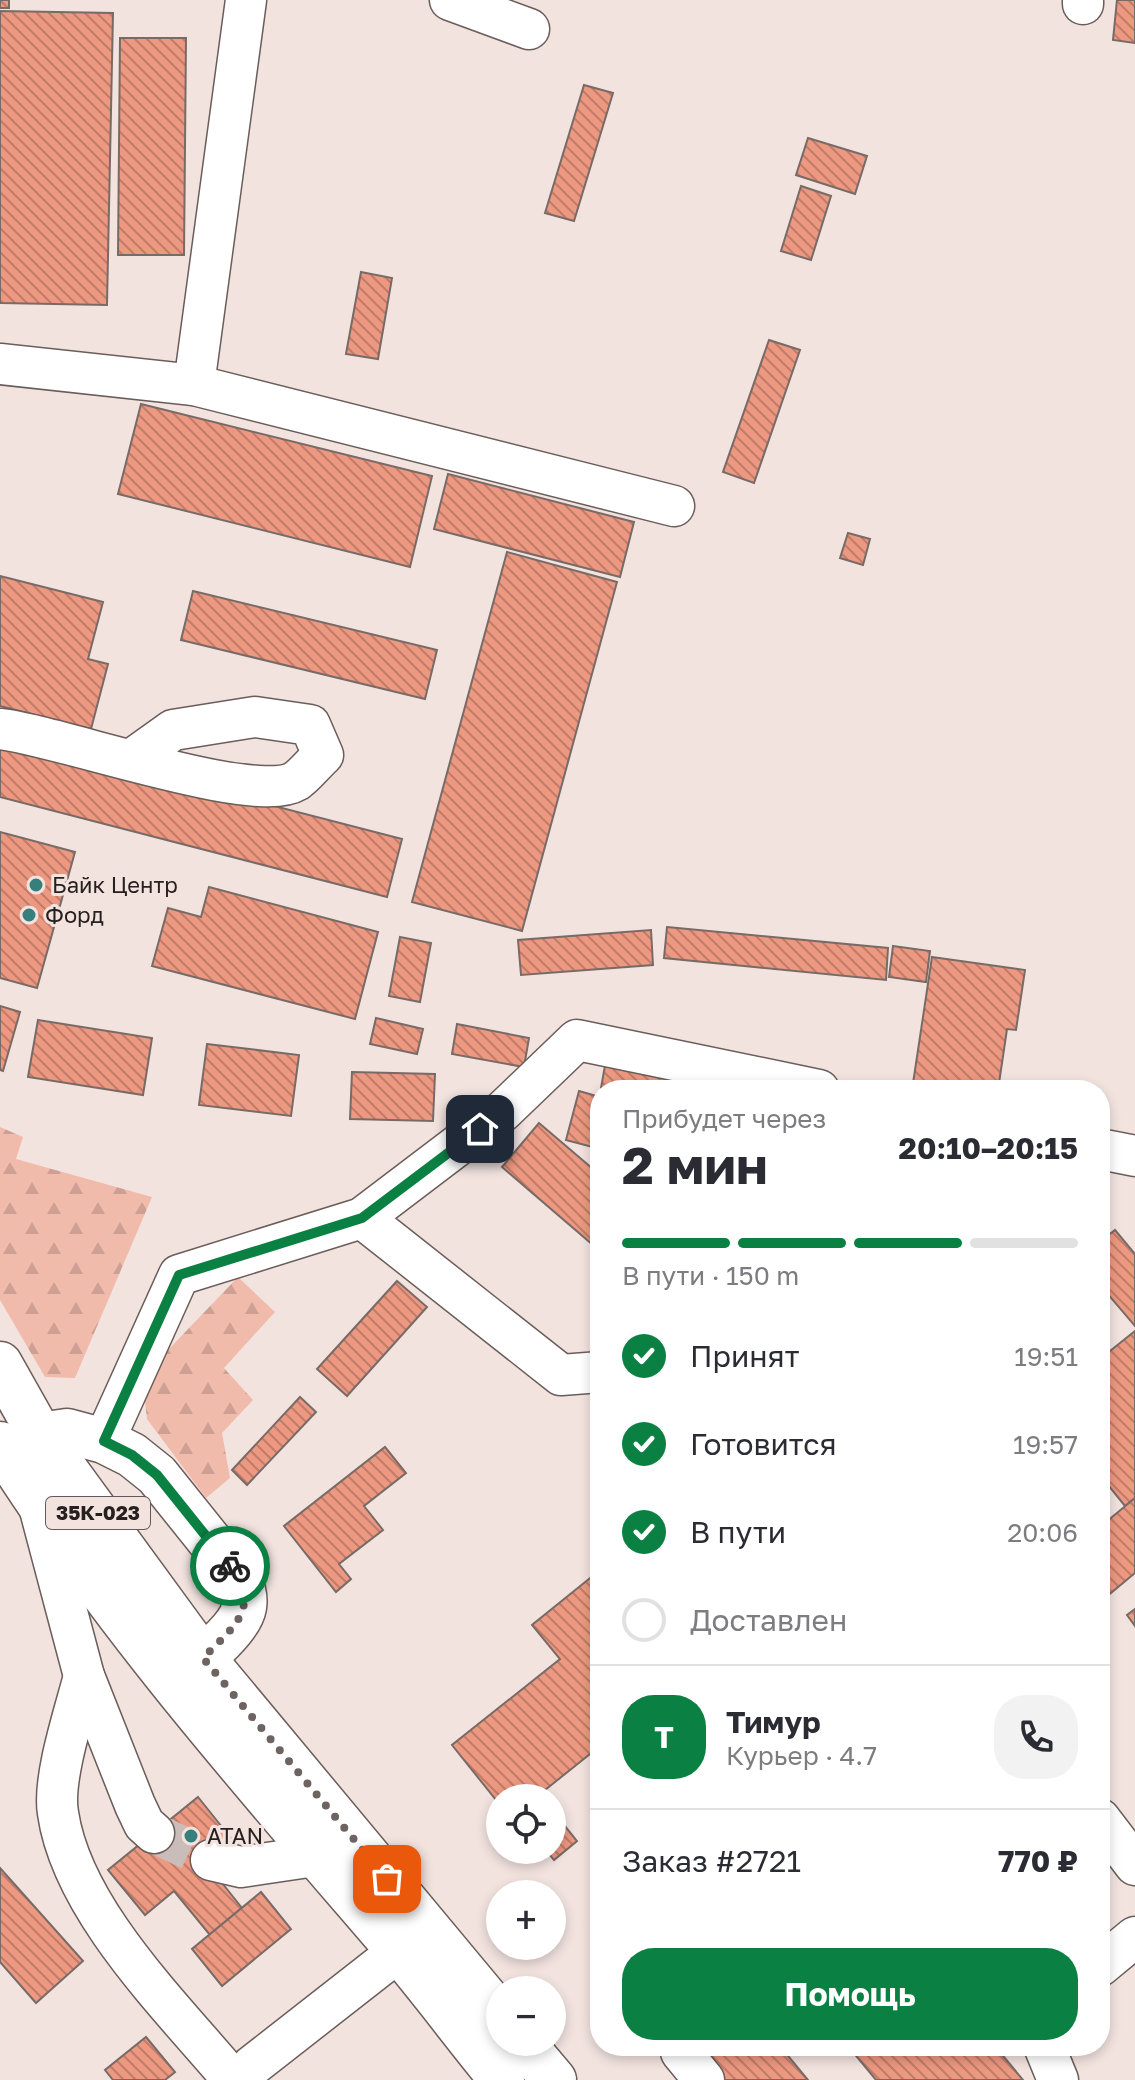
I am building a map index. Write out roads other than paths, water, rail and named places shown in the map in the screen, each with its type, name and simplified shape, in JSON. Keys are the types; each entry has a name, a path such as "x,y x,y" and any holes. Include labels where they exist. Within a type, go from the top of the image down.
{"main road":[{"name":"35К-023","path":"0,1364 39,1506 486,2000"},
{"path":"20,1440 67,1431 104,1441 132,1455 157,1475 238,1576 244,1592 244,1608 237,1623 188,1670"},
{"name":"35К-023","path":"20,1440 188,1670 315,1856 399,1951 502,2080"},
{"path":"534,2056 554,2080"}],"street":[{"path":"194,385 246,0"},
{"path":"450,0 529,29"},
{"path":"0,364 194,385 674,506"},
{"path":"0,729 131,760"},
{"path":"104,1441 179,1275 362,1218 503,1111 577,1040 771,1080"},
{"path":"1110,1151 1135,1156"},
{"path":"362,1218 561,1375 590,1373"},
{"path":"39,1506 84,1676 135,1805 144,1824 154,1833"},
{"path":"84,1676 62,1763 57,1812 75,1871 109,1932 233,2080"},
{"path":"1110,1832 1135,1865"},
{"path":"211,1860 241,1867 315,1856"},
{"path":"1110,1958 1135,1937"},
{"path":"239,2080 252,2066 399,1951"},
{"path":"1048,2056 1058,2080"}],"tunnel":[{"path":"154,1833 211,1860"}],"place":[{"name":"Байк Центр","path":"36,885"},
{"name":"Форд","path":"29,915"},
{"name":"ATAN","path":"191,1836"}]}
